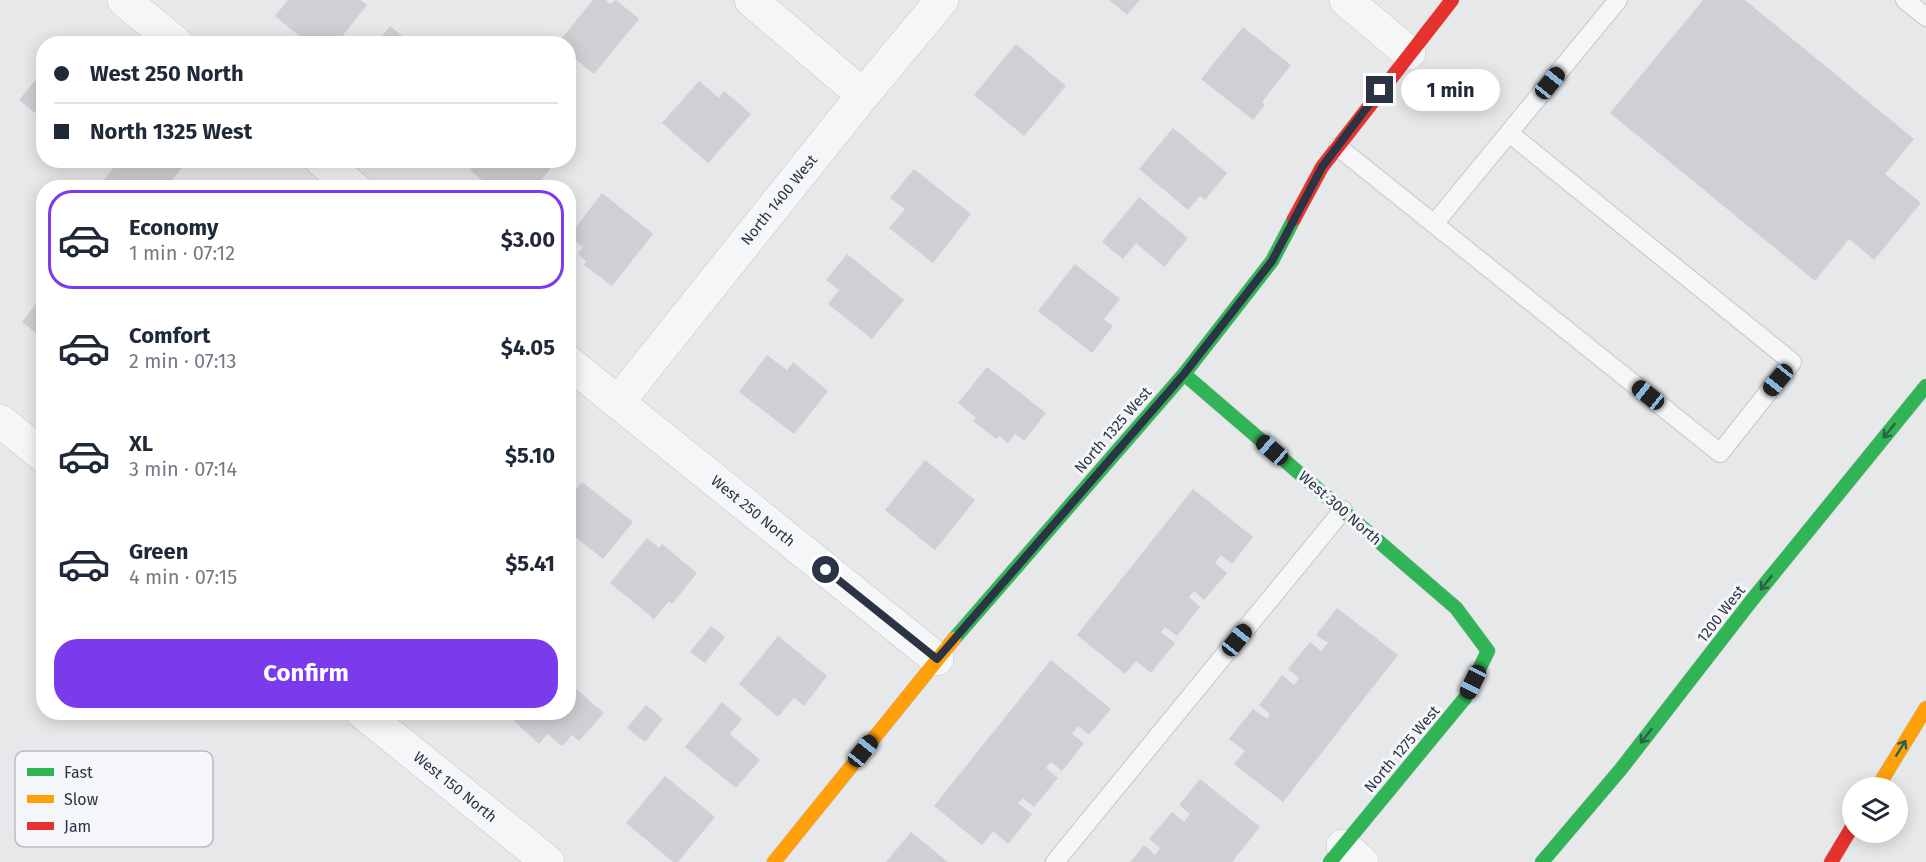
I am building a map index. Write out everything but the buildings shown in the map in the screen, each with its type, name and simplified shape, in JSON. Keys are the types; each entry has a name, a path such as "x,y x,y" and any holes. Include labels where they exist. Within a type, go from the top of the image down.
{"street":[{"path":"124,0 167,36"},
{"path":"751,0 863,95"},
{"name":"North 1400 West","path":"618,402 863,95 942,0"},
{"path":"1347,0 1409,53"},
{"name":"North 1325 West","path":"774,862 937,659 1184,374 1272,261 1322,167 1452,0"},
{"path":"330,168 345,180"},
{"name":"West 250 North","path":"576,368 937,659"},
{"name":"West 300 North","path":"1184,374 1456,608 1488,651"},
{"name":"1200 West","path":"1542,862 1621,769 1752,600 1926,386"},
{"path":"0,421 36,450"},
{"name":"North 1275 West","path":"1345,857 1465,698 1488,651"},
{"path":"1884,777 1926,708"},
{"name":"West 150 North","path":"372,720 548,862"},
{"path":"1831,862 1842,843"}],"lane":[{"path":"1434,224 1618,0"},
{"path":"1905,0 1926,17"},
{"path":"1338,147 1720,453 1792,362 1509,133"},
{"path":"1055,862 1343,510"}],"traffic: fast":[{"path":"954,639 1184,374 1272,261 1294,219"},
{"path":"1184,374 1456,608 1488,651 1465,698 1330,862"},
{"path":"1542,862 1621,769 1752,600 1926,386"}],"traffic: slow":[{"path":"774,862 954,639"},
{"path":"1884,777 1926,708"}],"traffic: jam":[{"path":"1294,219 1322,167 1452,0"},
{"path":"1831,862 1842,843"}],"route":[{"path":"826,570 937,659 1184,374 1272,261 1322,167 1380,90"}]}
